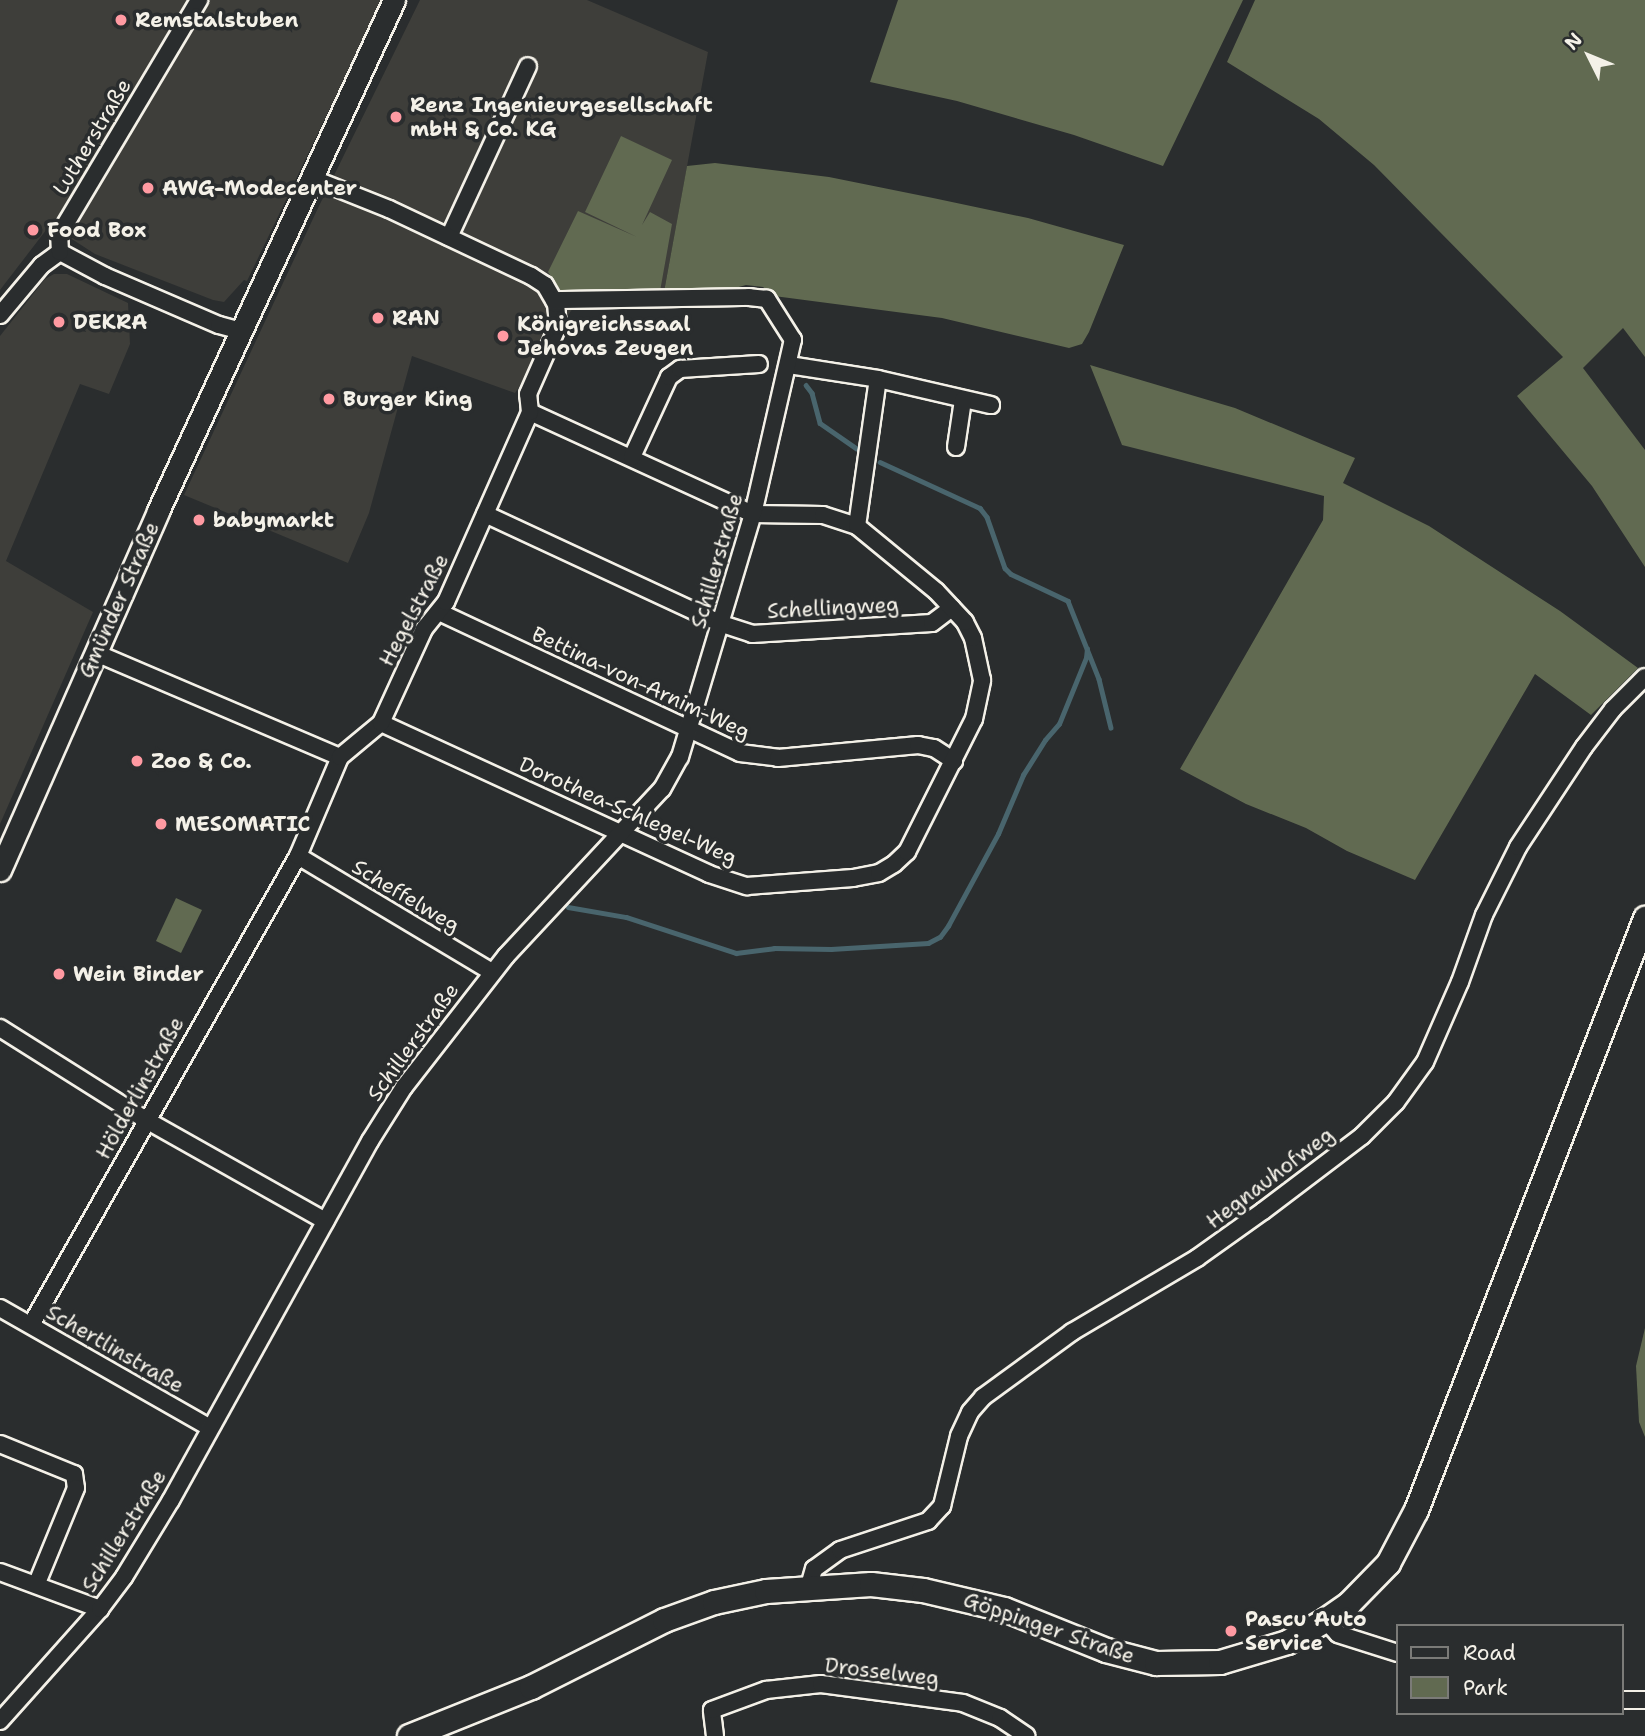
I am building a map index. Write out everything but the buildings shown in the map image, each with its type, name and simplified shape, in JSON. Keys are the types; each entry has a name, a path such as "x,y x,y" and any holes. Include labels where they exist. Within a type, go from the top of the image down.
{"main road":[{"name":"Göppinger Straße","path":"409,1736 531,1687 664,1620 714,1602 809,1586 871,1584 968,1599 1004,1609 1106,1650 1156,1663 1220,1662 1287,1642 1325,1620 1349,1603 1388,1563 1416,1510 1645,918"}],"street":[{"name":"Gmünder Straße","path":"0,870 241,331 394,0"},
{"name":"Lutherstraße","path":"60,252 59,235 195,3"},
{"path":"449,237 528,66"},
{"path":"311,178 449,237 531,276 545,285 554,300"},
{"path":"0,315 42,264 60,252 152,296 219,325 241,331"},
{"name":"Schillerstraße","path":"0,1721 100,1609 124,1577 171,1500 325,1221 404,1087 492,972 621,833 673,772 722,624 752,514 793,340 767,299 554,300"},
{"name":"Hegelstraße","path":"340,757 381,723 424,629 446,602 530,412 528,394 558,326 554,300"},
{"path":"632,457 669,377 680,369 759,364"},
{"path":"789,365 878,379 991,405"},
{"path":"530,412 752,514 822,514 857,526 878,379"},
{"path":"956,447 963,400"},
{"name":"Schellingweg","path":"485,513 722,624 752,634 790,634 932,623 952,608"},
{"name":"Dorothea-Schlegel-Weg","path":"381,723 709,874 747,886 879,873 907,852 974,719 982,680 972,638 965,622 857,526"},
{"name":"Bettina-von-Arnim-Weg","path":"439,612 740,754 758,758 918,745 934,748 954,761"},
{"path":"96,653 340,757"},
{"name":"Hegnauhofweg","path":"809,1586 814,1569 840,1550 928,1521 942,1506 959,1436 970,1412 983,1397 1020,1367 1072,1332 1197,1258 1263,1211 1362,1136 1396,1101 1425,1062 1460,982 1484,915 1518,847 1584,747 1613,709 1645,677"},
{"name":"Hölderlinstraße","path":"31,1325 298,856 340,757"},
{"name":"Scheffelweg","path":"298,856 492,972"},
{"path":"0,1028 146,1119 325,1221"},
{"name":"Schertlinstraße","path":"0,1308 209,1427"},
{"path":"0,1444 74,1474 76,1488 37,1583"},
{"path":"0,1572 37,1583 100,1609"},
{"path":"1325,1620 1339,1634 1396,1652"},
{"name":"Drosselweg","path":"715,1736 712,1710 766,1690 821,1684 963,1703 1000,1718 1027,1736"},
{"path":"1624,1700 1645,1700"}],"shaded area":[{"path":"0,0 382,0 247,281 244,280 224,302 95,254 50,225 0,290"},
{"path":"420,0 587,0 708,52 664,292 573,308 515,393 412,356 369,513 348,563 184,495 318,208"},
{"path":"54,274 67,274 128,303 130,344 109,394 80,384 6,561 93,612 0,824 0,336 45,279"}],"green space":[{"path":"898,0 1243,0 1163,166 1074,135 957,101 870,82"},
{"path":"1255,0 1645,0 1645,357 1623,328 1583,368 1645,450 1645,567 1592,486 1517,396 1563,357 1374,165 1319,119 1227,62"},
{"path":"621,136 672,160 642,225 650,212 672,224 659,297 590,296 561,291 548,272 578,211 637,237 585,212"},
{"path":"715,163 829,177 1028,218 1124,245 1089,332 1082,344 1069,348 942,318 774,296 763,287 746,285 717,293 664,292 687,166"},
{"path":"1090,365 1235,408 1355,458 1343,483 1429,526 1560,611 1638,668 1591,715 1535,674 1415,880 1347,851 1306,828 1246,804 1180,769 1323,520 1324,496 1122,445"},
{"path":"176,898 202,910 181,953 156,941"},
{"path":"1645,1328 1645,1437 1639,1422 1636,1366"}],"waterway":[{"path":"806,385 812,393 820,423 856,448"},
{"path":"880,462 980,508 987,517 1005,568 1011,574 1068,601 1099,679 1111,728"},
{"path":"568,907 626,917 736,953 774,948 831,949 928,943 940,937 948,926 998,834 1023,775 1045,740 1059,724 1086,658 1087,649"}],"place":[{"name":"Remstalstuben","path":"121,20"},
{"name":"Renz Ingenieurgesellschaft mbH & Co. KG","path":"396,117"},
{"name":"AWG-Modecenter","path":"148,188"},
{"name":"Food Box","path":"33,230"},
{"name":"RAN","path":"378,318"},
{"name":"DEKRA","path":"59,322"},
{"name":"Königreichssaal Jehovas Zeugen","path":"503,336"},
{"name":"Burger King","path":"329,399"},
{"name":"babymarkt","path":"199,520"},
{"name":"Zoo & Co.","path":"137,761"},
{"name":"MESOMATIC","path":"161,824"},
{"name":"Wein Binder","path":"59,974"},
{"name":"Pascu Auto Service","path":"1231,1631"}]}
